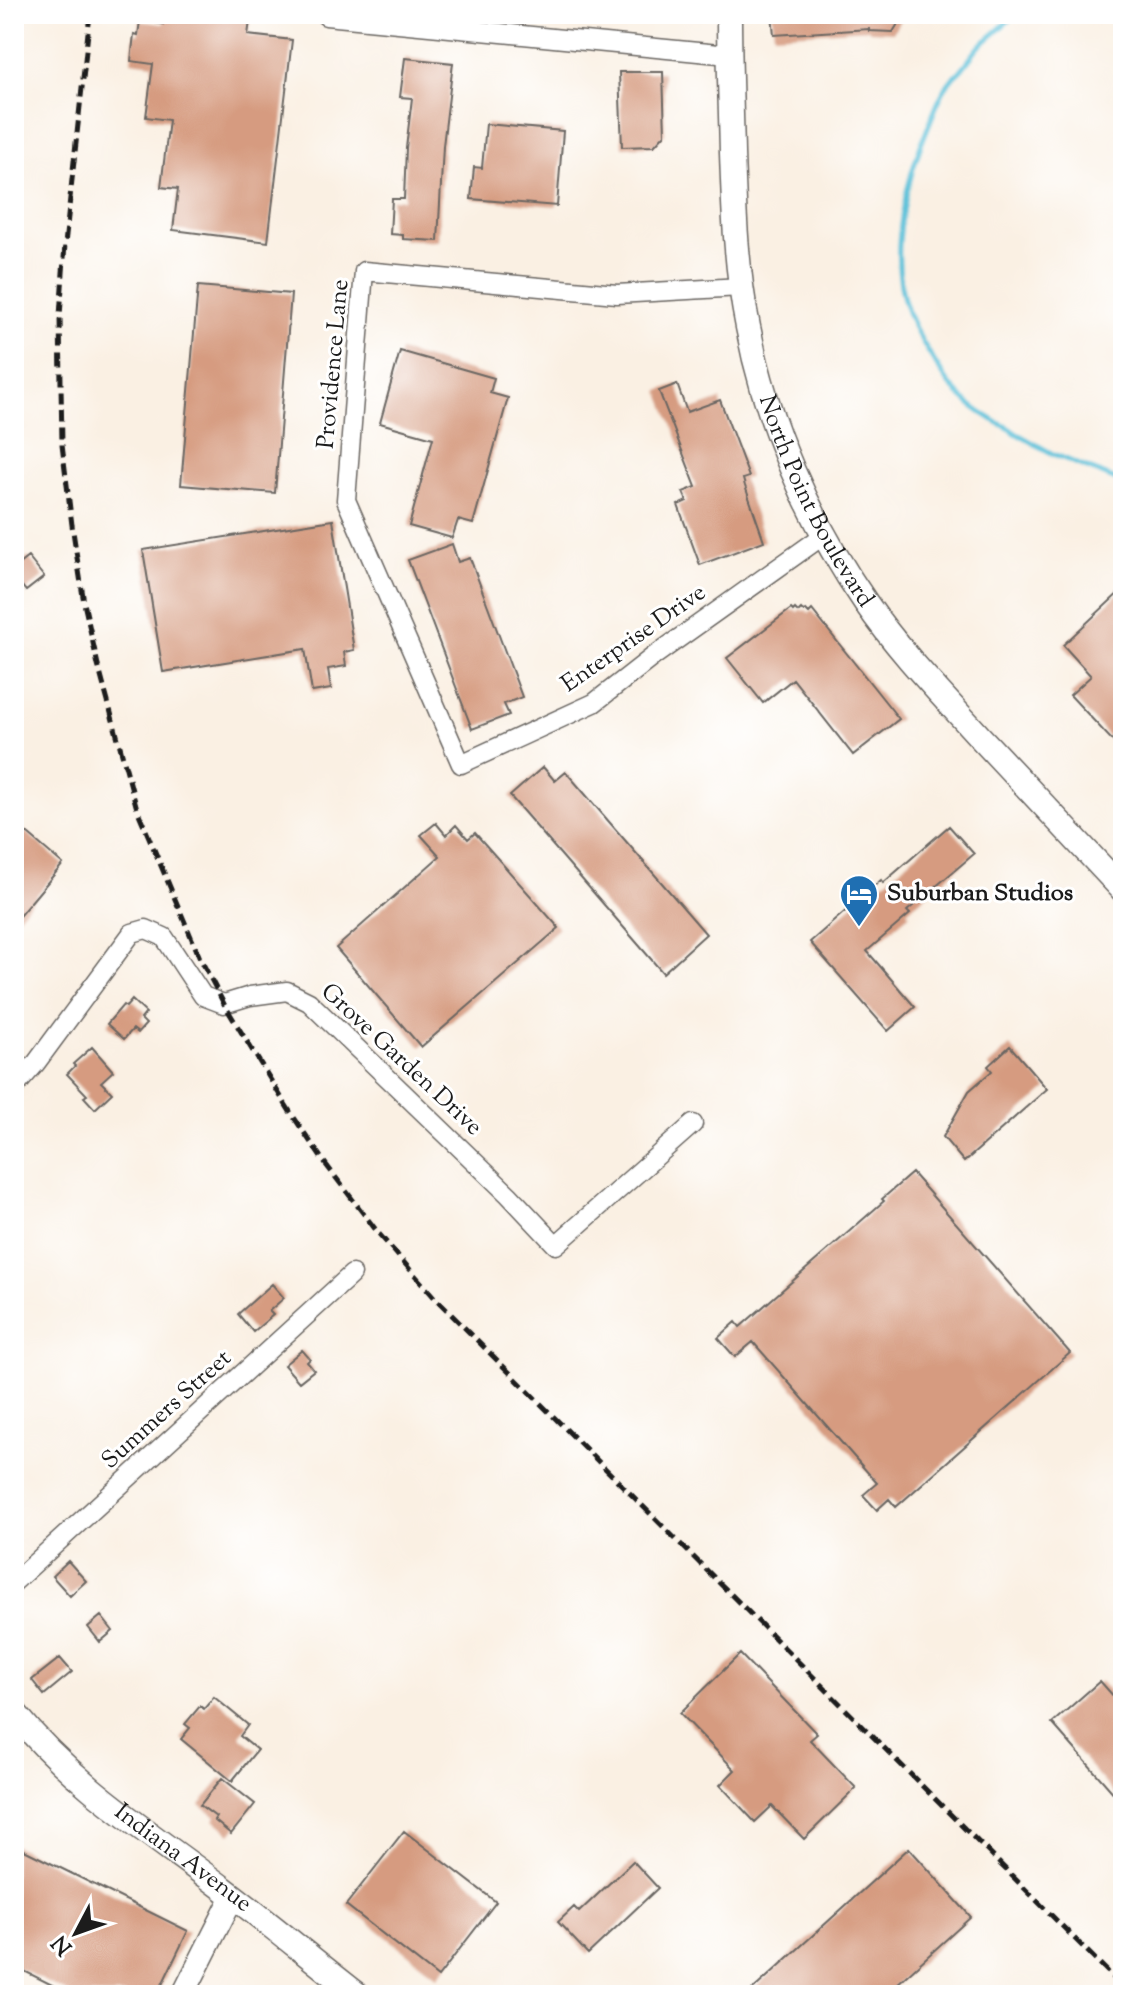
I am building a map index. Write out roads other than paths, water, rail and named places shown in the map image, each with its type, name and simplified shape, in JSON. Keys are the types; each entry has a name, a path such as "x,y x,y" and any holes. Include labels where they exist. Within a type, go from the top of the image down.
{"main road":[{"name":"North Point Boulevard","path":"729,14 734,222 741,287 758,372 799,482 824,535 867,604 905,653 1123,890"},
{"name":"Indiana Avenue","path":"14,1712 54,1758 96,1795 233,1896 358,1995"}],"street":[{"path":"326,16 729,55"},
{"name":"Providence Lane","path":"461,764 346,500 364,271 617,294 741,287"},
{"name":"Enterprise Drive","path":"461,764 594,703 654,656 824,535"},
{"name":"Grove Garden Drive","path":"14,1088 132,933 146,929 164,937 203,996 224,1004 250,996 287,991 309,1002 509,1195 556,1245 693,1124"},
{"name":"Summers Street","path":"14,1582 352,1274"},
{"path":"183,1995 233,1896"}],"waterway":[{"path":"1015,14 981,45 953,77 935,111 914,166 902,216 899,241 902,290 921,340 946,379 965,400 988,417 1051,453 1123,483"}],"railway":[{"path":"90,14 60,316 62,445 72,525 84,603 98,665 137,809 200,958 224,1004 324,1162 379,1234 435,1298 1123,1987"}],"place":[{"name":"Suburban Studios","path":"859,928"}]}
